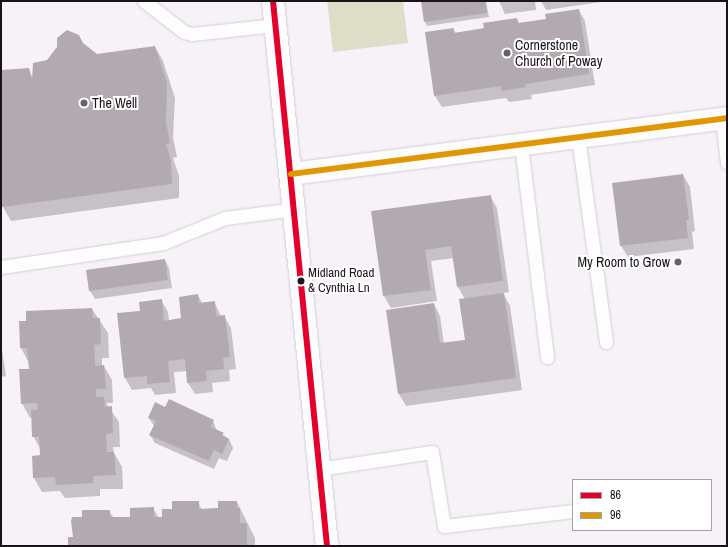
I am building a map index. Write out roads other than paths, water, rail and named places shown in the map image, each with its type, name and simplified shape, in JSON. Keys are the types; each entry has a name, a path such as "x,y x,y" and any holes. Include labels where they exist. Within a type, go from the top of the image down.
{"main road":[{"path":"273,1 327,546"},
{"path":"291,174 724,118"}],"lane":[{"path":"144,1 181,30 192,34 276,25"},
{"path":"724,118 727,163"},
{"path":"578,137 606,342"},
{"path":"521,144 547,357"},
{"path":"1,266 163,243 225,218 294,210"},
{"path":"319,469 432,452 444,526 572,511"}],"place":[{"name":"Cornerstone Church of Poway","path":"507,53"},
{"name":"The Well","path":"84,103"},
{"name":"My Room to Grow","path":"678,262"},
{"name":"Midland Road & Cynthia Ln","path":"301,281"}]}
